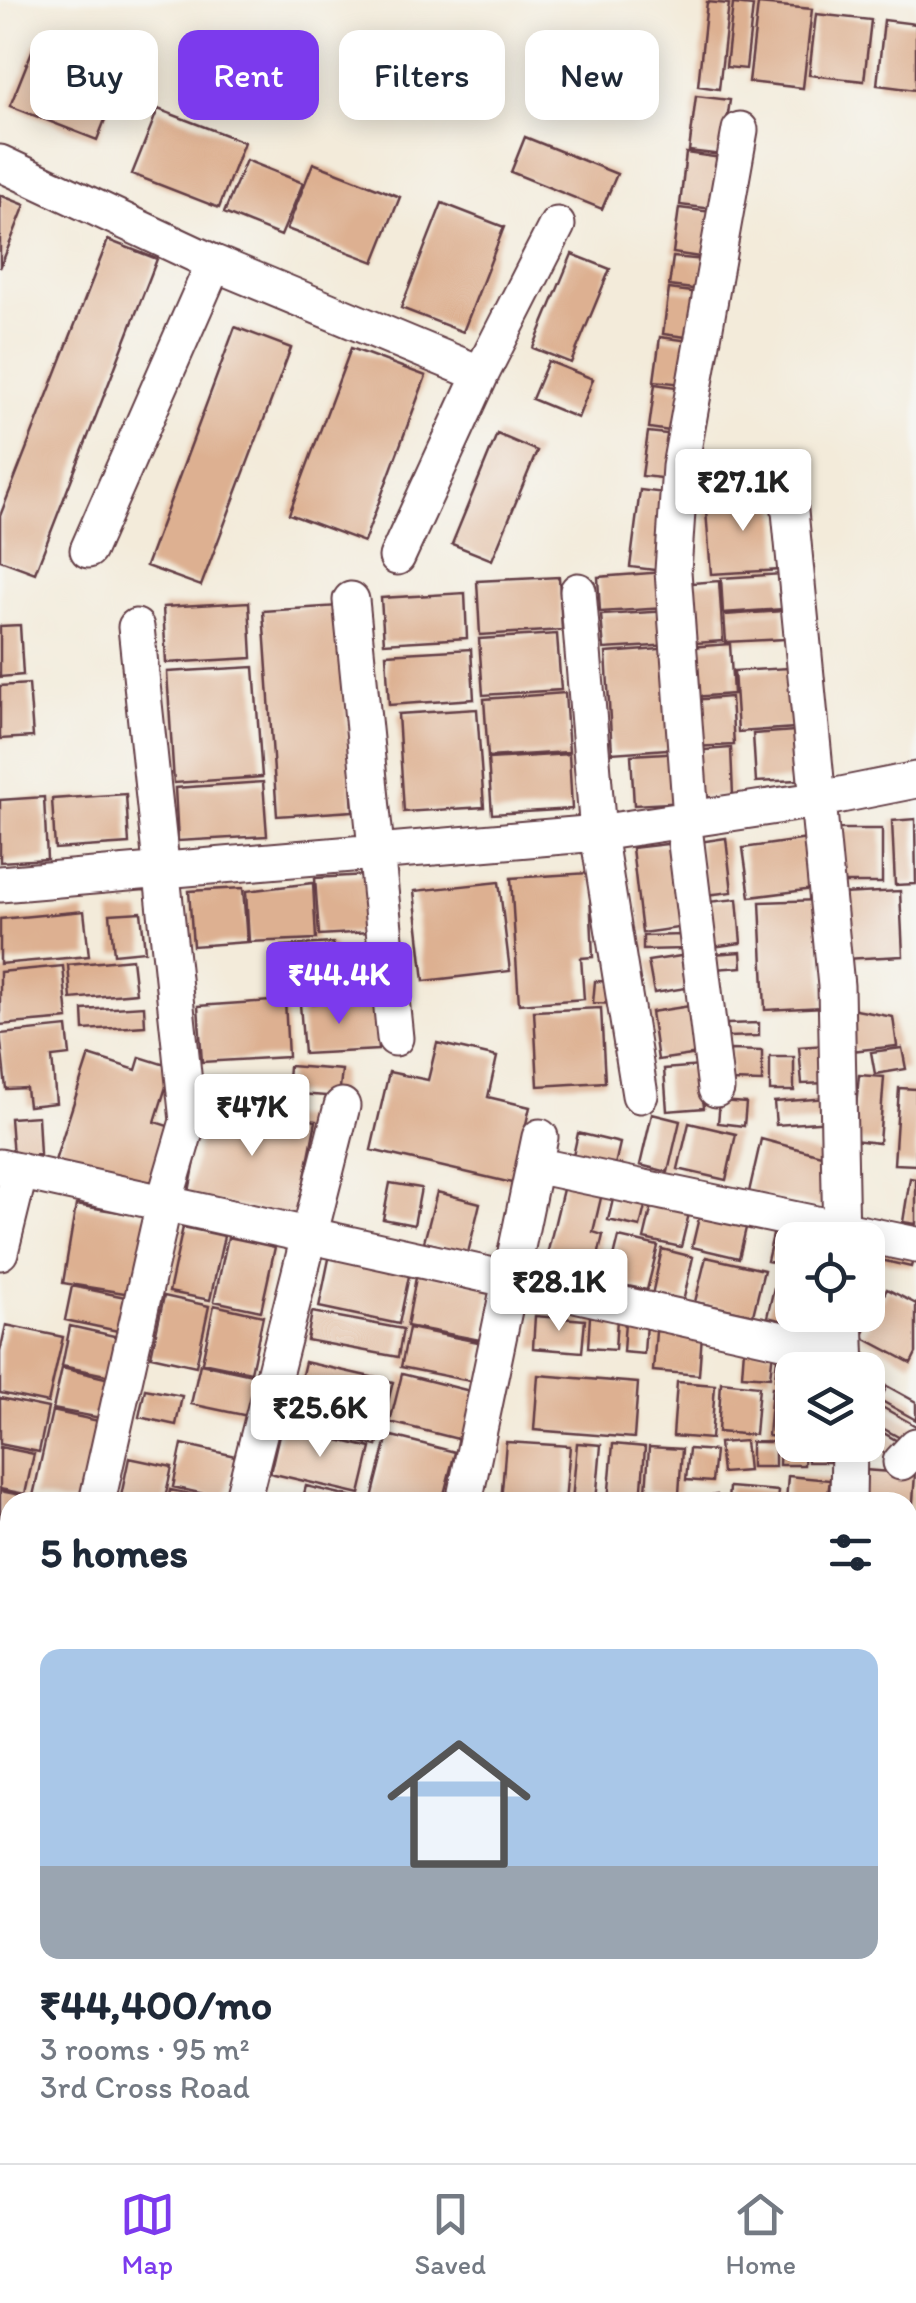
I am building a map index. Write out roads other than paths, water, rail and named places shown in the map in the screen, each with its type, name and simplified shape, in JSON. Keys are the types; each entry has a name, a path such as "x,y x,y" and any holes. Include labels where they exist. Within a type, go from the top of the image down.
{"street":[{"path":"716,1089 687,819 673,571 680,467 740,130"},
{"path":"0,163 214,263 481,374"},
{"path":"396,557 481,374 557,225"},
{"path":"88,550 214,263"},
{"path":"790,501 836,986 841,1222"},
{"path":"578,591 598,833 640,1095"},
{"path":"350,600 395,1038"},
{"path":"99,1492 164,1203 188,1120 136,627"},
{"path":"0,884 598,833 816,800 916,780"},
{"path":"244,1492 342,1106"},
{"path":"466,1492 537,1151 794,1222"},
{"path":"0,1252 10,1169 510,1280 806,1352"},
{"path":"885,1241 916,1245"},
{"path":"848,1492 849,1462"}]}
